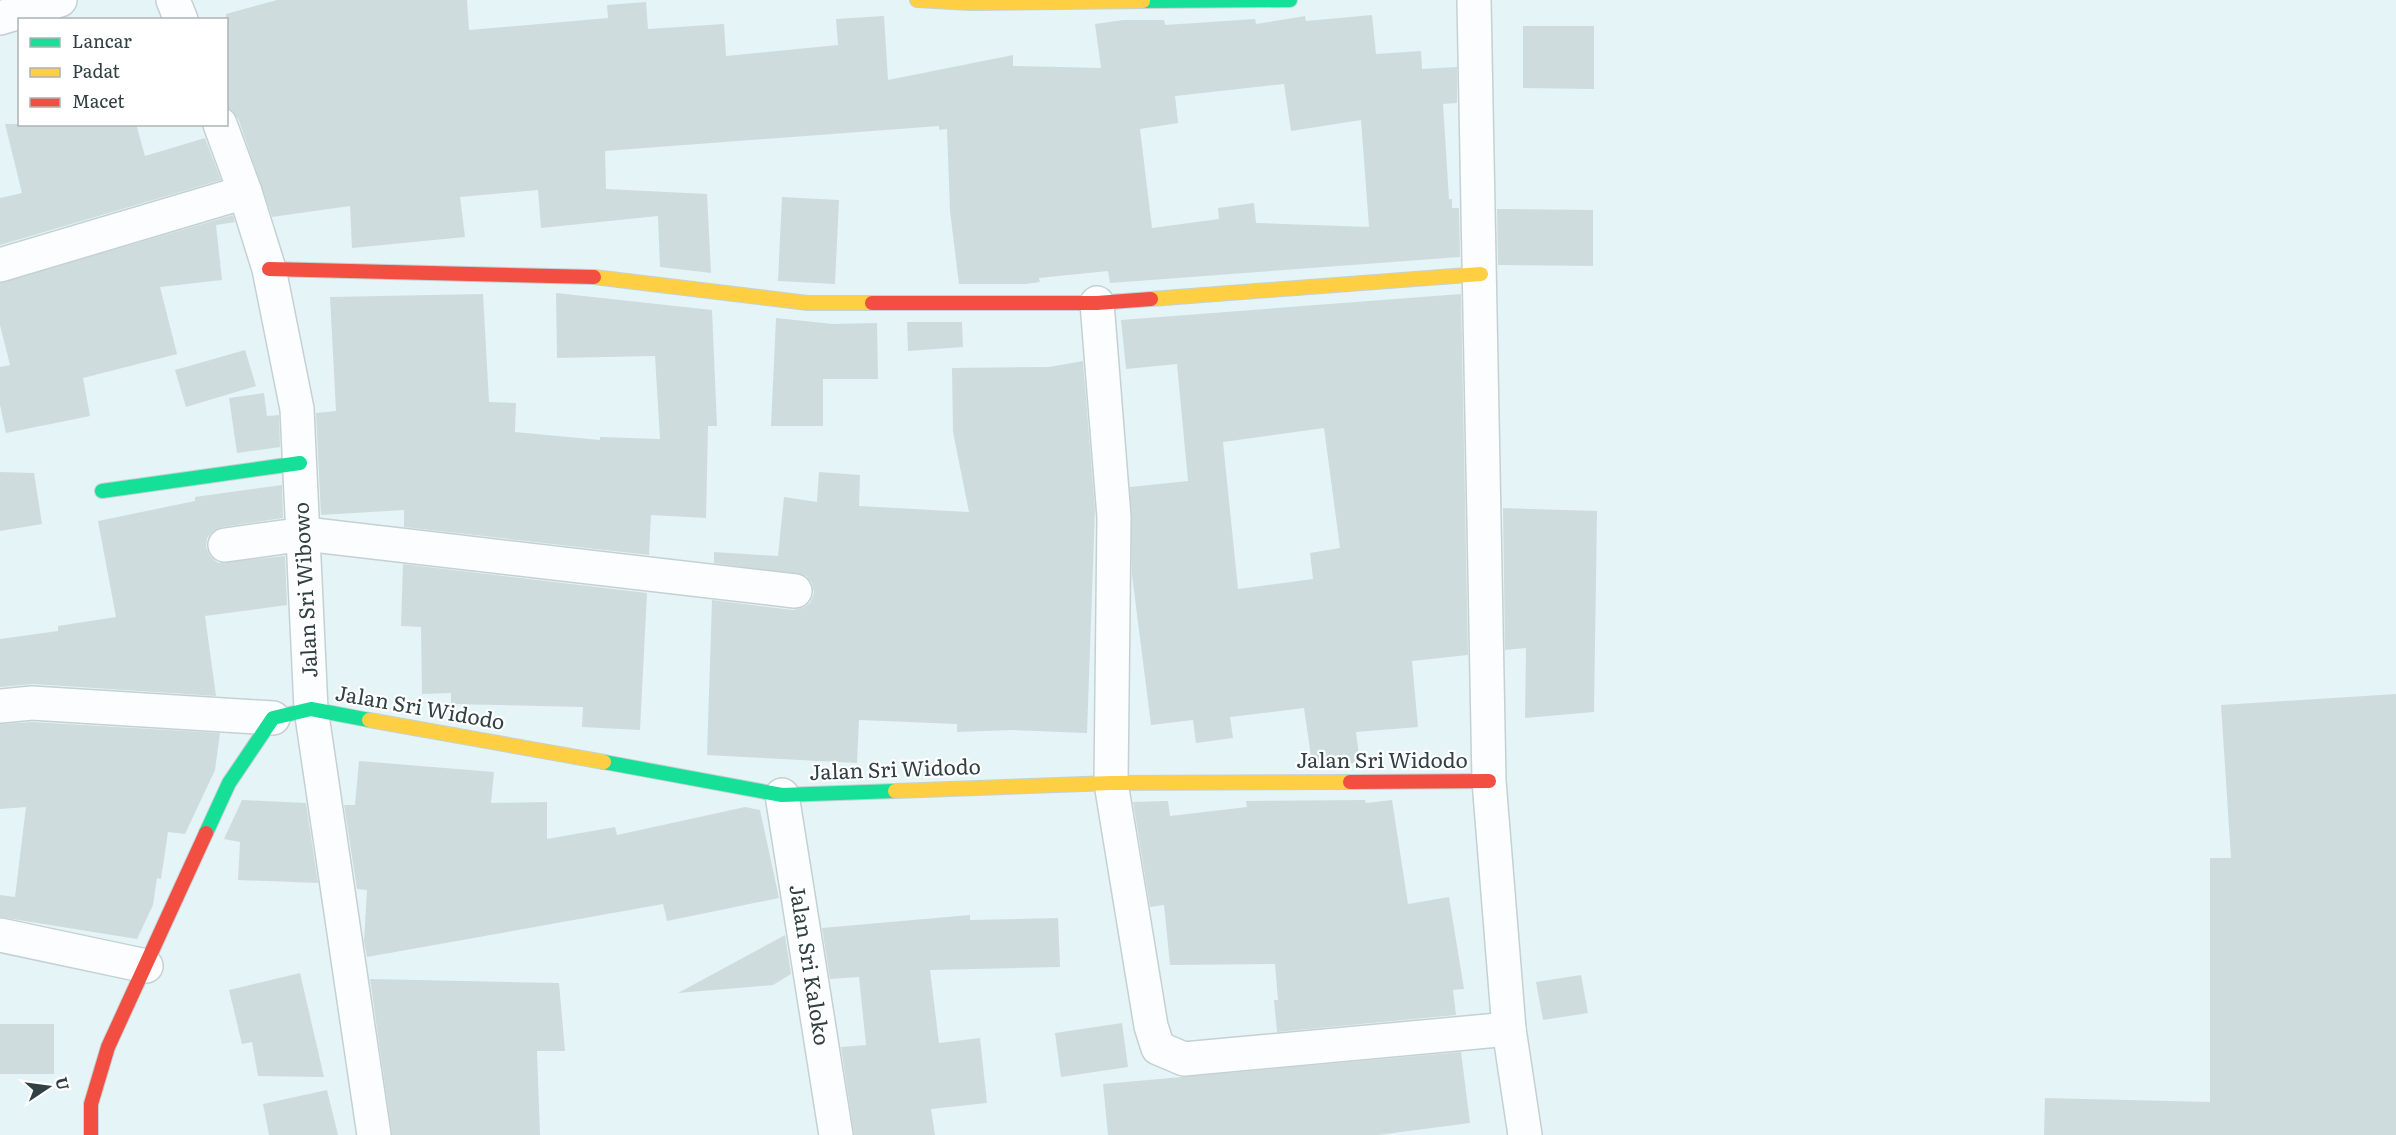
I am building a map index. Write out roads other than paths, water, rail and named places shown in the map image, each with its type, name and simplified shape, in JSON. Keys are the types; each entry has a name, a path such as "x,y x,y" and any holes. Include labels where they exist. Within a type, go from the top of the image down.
{"street":[{"path":"0,18 60,0"},
{"path":"173,0 180,18"},
{"path":"917,0 971,3 1290,0"},
{"path":"1474,0 1489,781 1509,1029 1525,1135"},
{"name":"Jalan Sri Wibowo","path":"221,126 245,192 269,269 297,409 305,534 311,709 374,1135"},
{"path":"0,265 245,192"},
{"path":"269,269 573,275 808,303 1097,303 1480,274"},
{"path":"1097,303 1114,517 1112,783 1151,1026 1158,1048 1184,1059 1509,1029"},
{"path":"102,491 300,463"},
{"path":"225,545 305,534 795,591"},
{"path":"0,706 32,703 273,718 311,709"},
{"name":"Jalan Sri Widodo","path":"311,709 782,795 1112,783 1489,781"},
{"path":"91,1135 91,1104 108,1047 229,783 273,718"},
{"name":"Jalan Sri Kaloko","path":"782,795 836,1135"},
{"path":"0,935 146,966"}]}
